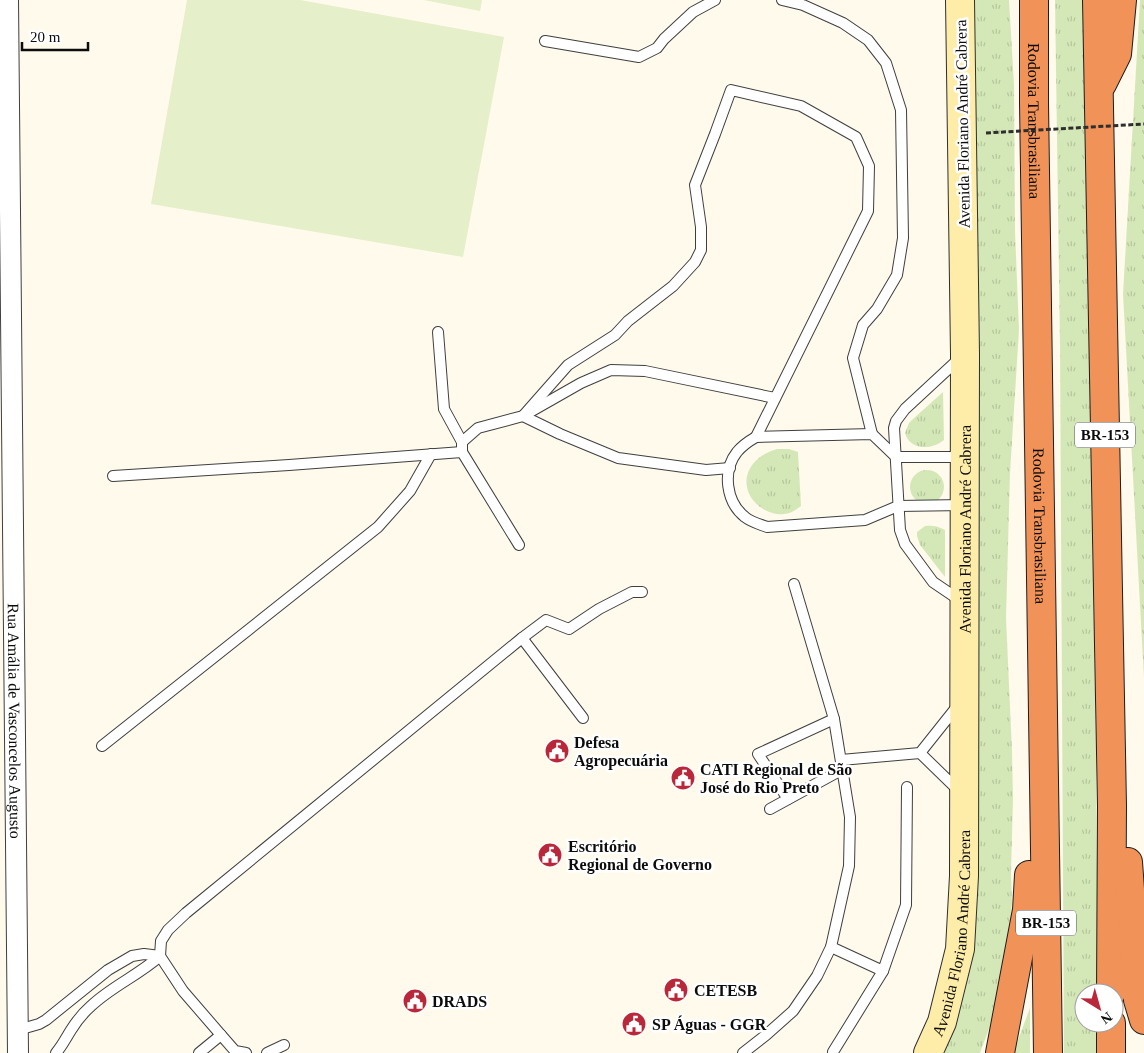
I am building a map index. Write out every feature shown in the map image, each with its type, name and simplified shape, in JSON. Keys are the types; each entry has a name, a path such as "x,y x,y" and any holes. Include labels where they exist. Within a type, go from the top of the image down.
{"highway":[{"name":"Rodovia Transbrasiliana","path":"1034,0 1048,1053"},
{"name":"BR-153","path":"1097,0 1112,806 1111,983"},
{"path":"1099,90 1117,54 1122,0"},
{"path":"1000,1053 1027,910 1031,839 1045,793"},
{"path":"1112,806 1128,861 1138,1000 1144,1020"},
{"path":"1111,1033 1111,1053"}],"main road":[{"name":"Avenida Floriano André Cabrera","path":"928,1053 942,1022 960,948 964,876 964,354 960,0"}],"street":[{"name":"Rua Amália de Vasconcelos Augusto","path":"8,0 4,62 8,830 18,1053"}],"lane":[{"path":"545,41 639,57 657,48 693,12 715,0"},
{"path":"782,0 803,5 843,23 868,40 886,63 901,110 903,238 897,275 877,309 863,325 853,358 872,434 896,457 964,457"},
{"path":"523,416 568,365 615,335 628,321 673,286 695,262 701,250 701,226 695,185 731,90 801,106 856,138 869,166 868,211 756,437 737,452 731,462 728,474 731,498 745,517 766,527 865,520 898,506 964,505"},
{"path":"438,332 444,409 462,447 519,544"},
{"path":"964,354 905,409 896,421 894,428 900,530 904,544 934,582 964,604"},
{"path":"113,476 431,454 462,447 478,428 523,416 581,383 611,370 645,370 775,398"},
{"path":"523,416 560,434 618,458 706,470 730,468"},
{"path":"756,437 872,434"},
{"path":"102,746 378,527 410,491 431,454"},
{"path":"743,1053 793,1011 817,976 831,947 849,866 850,817 834,719 794,584"},
{"path":"246,1053 236,1052 183,991 160,956 161,941 168,930 186,913 546,620 570,629 599,609 632,592 642,592"},
{"path":"522,638 583,718"},
{"path":"770,809 842,764 920,753 964,697"},
{"path":"788,799 758,754 834,719"},
{"path":"920,753 964,796"},
{"path":"833,1052 883,972 906,905 907,787"},
{"path":"831,947 883,972"},
{"path":"18,1030 46,1020 108,970 132,956 144,954 160,956"},
{"path":"56,1053 72,1028 89,1007 160,956"},
{"path":"199,1053 221,1035"},
{"path":"266,1053 284,1045"}],"path":[{"path":"986,133 1144,124"}],"green space":[{"path":"187,0 300,0 504,37 463,257 151,204"},
{"path":"424,0 482,0 480,11"},
{"path":"970,0 1009,0 1014,85 1015,231 1019,330 1010,473 1006,618 1012,751 1012,902 1007,958 990,1026 980,1053 936,1053 954,1014"},
{"path":"1055,0 1083,0 1096,752 1098,983 1074,983 1074,1033 1098,1033 1099,1053 1064,1053 1060,344"},
{"path":"1140,0 1144,0 1144,678 1123,294"},
{"path":"943,392 944,440 934,446 916,446 908,439 905,433 909,423"},
{"path":"789,449 798,452 801,506 786,514 772,513 758,505 748,492 747,485 749,471 753,464 770,451"},
{"path":"927,470 939,475 944,487 939,499 927,504 915,499 910,487 915,475"},
{"path":"925,526 935,526 945,530 945,577 920,545 917,532"},
{"path":"1030,1008 1030,1053 1013,1053"}],"place":[{"name":"Defesa Agropecuária","path":"557,751"},
{"name":"CATI Regional de São José do Rio Preto","path":"683,778"},
{"name":"Escritório Regional de Governo","path":"550,855"},
{"name":"CETESB","path":"676,990"},
{"name":"DRADS","path":"415,1001"},
{"name":"SP Águas - GGR","path":"634,1024"}]}
